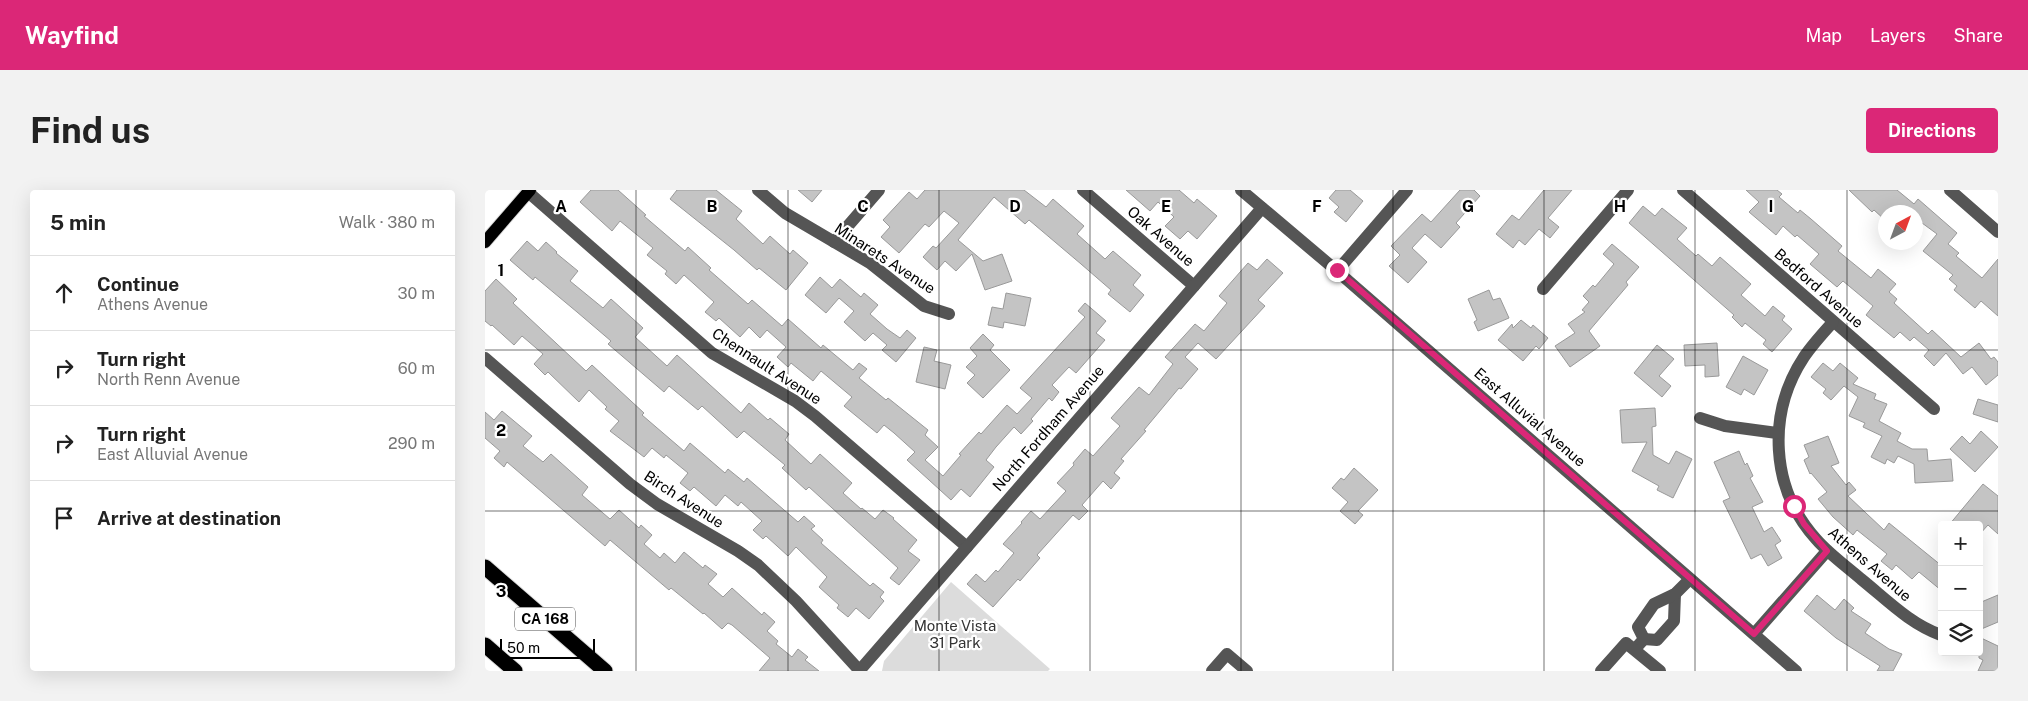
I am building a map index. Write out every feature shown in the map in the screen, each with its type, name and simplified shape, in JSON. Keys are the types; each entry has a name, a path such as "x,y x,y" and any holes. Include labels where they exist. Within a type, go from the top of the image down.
{"highway":[{"name":"CA 168","path":"485,567 602,668"},
{"path":"485,645 515,671"}],"main road":[{"path":"485,242 529,191"}],"street":[{"name":"Minarets Avenue","path":"758,190 785,213 870,263 925,306 949,314"},
{"path":"834,242 879,190"},
{"name":"Oak Avenue","path":"1083,190 1194,286"},
{"name":"East Alluvial Avenue","path":"1241,190 1337,270 1796,671"},
{"path":"1337,270 1407,190"},
{"path":"1543,289 1628,190"},
{"name":"Bedford Avenue","path":"1683,190 1934,409"},
{"path":"1949,190 1998,232"},
{"name":"Chennault Avenue","path":"529,191 712,353 795,401 815,416 967,547"},
{"name":"North Fordham Avenue","path":"860,671 1262,208"},
{"name":"Athens Avenue","path":"1833,322 1805,356 1794,374 1781,412 1777,433 1779,461 1786,487 1804,524 1827,551 1913,622 1938,634"},
{"name":"Birch Avenue","path":"485,358 650,499 758,566 789,594 860,671"},
{"path":"1700,418 1725,426 1777,433"},
{"path":"1754,634 1827,551"},
{"path":"1643,639 1638,627 1654,604 1675,594 1690,579"},
{"path":"1643,639 1657,640 1673,621 1675,594"},
{"path":"1635,649 1643,639"},
{"path":"1601,671 1626,643 1660,671"},
{"path":"1212,671 1227,654 1247,671"}],"green space":[{"name":"Monte Vista 31 Park","path":"951,582 1050,669 1048,671 882,671 884,661"}],"building":[{"path":"591,190 618,190 646,215 644,216 685,251 688,247 711,268 709,270 748,304 752,300 782,326 788,319 821,348 823,345 853,370 859,363 867,369 859,378 928,430 925,435 938,447 925,460 943,476 961,455 959,454 979,432 981,434 1007,405 1017,414 1032,398 1020,388 1085,317 1078,311 1085,303 1106,321 1096,333 1105,340 1076,373 1069,367 1052,385 1059,392 1052,401 1049,398 1021,434 1014,427 996,447 986,460 994,467 970,497 961,489 951,500 907,460 915,452 884,425 877,433 844,406 852,397 821,371 813,381 791,363 788,367 777,357 786,347 767,330 760,338 749,327 740,337 719,318 716,321 705,312 714,302 684,275 676,284 665,274 667,271 647,255 653,248 620,221 612,231 580,202"},
{"path":"677,190 716,190 742,211 736,219 763,244 770,236 790,254 793,250 808,263 786,290 759,268 757,270 670,199"},
{"path":"798,190 822,190 812,202"},
{"path":"925,190 1024,190 1046,207 1053,199 1084,226 1077,234 1105,259 1113,251 1141,275 1133,285 1144,295 1130,312 1108,294 1111,290 1029,220 1025,224 994,197 958,240 983,261 1002,254 1012,281 985,290 972,254 956,271 945,261 937,270 923,257 933,246 936,248 959,223 944,211 929,227 925,224 899,253 881,237 890,227 883,220 909,192 917,199"},
{"path":"1126,190 1179,190 1194,203 1197,199 1217,216 1197,239 1188,231 1180,239 1165,226 1174,217 1158,202 1150,211"},
{"path":"1336,190 1350,190 1363,201 1346,222 1334,212 1339,207 1329,198"},
{"path":"1460,190 1474,190 1480,196 1456,223 1460,227 1441,248 1425,234 1412,248 1427,262 1408,283 1389,266 1400,255 1391,246 1422,214 1431,222"},
{"path":"1544,190 1572,190 1548,218 1559,227 1550,238 1539,229 1525,245 1519,240 1513,248 1496,234 1512,215 1519,220"},
{"path":"1746,190 1777,190 1782,194 1779,197 1798,213 1800,210 1842,246 1838,251 1871,278 1878,269 1896,284 1889,292 1897,299 1894,303 1928,334 1932,330 1961,357 1979,343 1991,359 1994,357 1998,362 1998,375 1986,385 1972,367 1963,374 1946,353 1934,366 1924,356 1929,350 1914,337 1910,341 1900,332 1894,338 1866,315 1873,306 1843,281 1837,287 1810,264 1819,254 1783,226 1776,235 1749,212 1759,202"},
{"path":"1849,190 1897,190 1914,204 1918,199 1957,233 1948,244 1959,253 1956,256 1982,278 1998,259 1998,316 1981,301 1975,308 1954,290 1957,286 1949,279 1953,275 1923,251 1937,234 1923,224 1923,205 1878,205 1878,214 1874,210 1872,212"},
{"path":"1643,206 1655,216 1662,208 1687,228 1677,239 1696,256 1698,254 1712,266 1720,257 1751,284 1741,295 1765,316 1773,306 1785,316 1782,320 1792,329 1772,352 1763,344 1766,340 1745,323 1742,327 1732,317 1734,315 1629,223"},
{"path":"527,241 538,251 546,242 578,271 570,281 603,308 611,299 643,328 635,337 667,366 677,355 741,413 749,403 768,420 770,418 789,434 785,440 811,464 820,454 852,483 843,493 861,509 875,519 883,510 894,518 917,540 908,551 920,560 899,585 890,578 898,568 809,487 806,490 782,468 785,465 744,431 737,438 702,406 698,410 669,386 664,392 608,344 611,341 535,277 533,280 510,260"},
{"path":"1612,244 1639,267 1626,282 1628,285 1589,331 1600,346 1570,367 1555,346 1575,333 1568,324 1585,312 1582,310 1589,302 1583,296 1593,285 1595,287 1614,264 1603,254"},
{"path":"1267,259 1283,273 1258,300 1265,306 1216,359 1198,343 1185,357 1198,369 1181,389 1179,388 1144,430 1146,431 1121,459 1124,461 1114,473 1120,478 1111,489 1103,481 1082,505 1088,511 1079,520 1073,515 1037,555 1040,558 1020,581 1018,579 993,607 967,584 976,574 985,582 996,570 998,572 1014,553 1003,544 1021,522 1031,511 1040,519 1066,491 1057,483 1074,465 1073,463 1085,449 1093,456 1120,426 1111,418 1139,387 1149,395 1173,364 1165,357 1195,324 1204,331 1227,303 1219,296 1248,263 1257,270"},
{"path":"820,277 832,288 840,279 861,297 864,293 878,305 870,314 887,329 900,338 907,330 916,338 896,362 882,350 887,345 873,333 865,341 844,322 854,311 839,298 826,313 805,295"},
{"path":"496,279 517,299 513,303 586,371 592,365 644,413 642,415 684,451 690,443 725,473 728,469 744,482 747,478 798,522 804,516 815,526 811,529 823,540 821,543 870,586 873,583 884,592 880,597 884,601 869,619 856,608 848,617 837,608 839,605 819,587 827,577 796,547 788,556 766,536 763,539 753,530 762,521 741,502 738,506 725,495 716,506 694,487 690,491 680,483 688,473 666,455 664,458 652,448 644,457 610,431 619,421 605,409 607,407 589,390 579,402 548,372 545,375 534,364 543,354 522,336 514,345 485,321 485,291"},
{"path":"1489,290 1493,300 1500,298 1509,318 1478,331 1474,322 1477,320 1468,299"},
{"path":"1006,293 1031,298 1025,326 1004,322 1003,328 988,325 992,307 1003,309"},
{"path":"1521,320 1531,328 1533,325 1548,338 1539,349 1536,346 1523,361 1498,340 1512,324 1513,328"},
{"path":"983,334 994,345 990,350 1010,370 983,398 967,383 975,375 966,367 977,356 970,348"},
{"path":"1717,343 1719,376 1705,377 1705,365 1685,366 1684,345"},
{"path":"1657,345 1674,359 1659,376 1671,386 1662,397 1634,373"},
{"path":"924,347 937,350 934,361 951,365 945,389 916,382"},
{"path":"1743,356 1768,370 1754,395 1744,389 1741,395 1726,387"},
{"path":"1823,363 1833,371 1840,363 1858,378 1853,384 1876,394 1874,399 1887,404 1879,421 1901,433 1897,441 1912,449 1927,449 1928,461 1951,459 1953,481 1915,483 1914,464 1898,456 1894,463 1887,459 1885,464 1871,457 1882,436 1863,427 1865,423 1849,416 1858,397 1844,386 1831,400 1823,393 1826,389 1811,377"},
{"path":"1978,399 1998,405 1998,422 1973,414"},
{"path":"1655,408 1656,426 1652,427 1653,455 1669,464 1676,451 1692,459 1673,498 1657,490 1659,486 1632,471 1647,442 1622,443 1620,410"},
{"path":"502,411 532,436 523,446 543,462 551,454 588,487 582,495 610,519 619,510 639,528 641,525 652,535 644,544 660,558 664,553 675,563 684,552 703,568 705,565 717,574 708,584 723,597 732,588 762,615 764,612 775,622 767,631 778,641 776,644 792,657 798,649 808,657 805,660 819,671 759,671 770,658 732,625 728,623 722,629 671,588 669,590 610,540 605,546 507,462 504,467 494,458 500,451 485,438 485,412 494,420"},
{"path":"1981,431 1998,447 1975,472 1950,449 1962,436 1970,444"},
{"path":"1828,436 1839,463 1831,466 1846,485 1849,482 1856,490 1848,496 1884,530 1889,523 1938,563 1938,588 1919,572 1912,579 1896,565 1892,570 1881,561 1887,554 1857,530 1853,535 1833,517 1818,499 1827,492 1810,474 1804,460 1809,457 1804,445"},
{"path":"1739,451 1745,465 1747,463 1753,476 1750,478 1763,502 1752,507 1764,532 1772,527 1781,541 1775,545 1782,558 1768,566 1761,554 1751,559 1723,501 1730,498 1714,462"},
{"path":"1354,468 1378,490 1358,511 1363,515 1355,524 1340,511 1348,502 1332,488 1341,478 1344,480"},
{"path":"1983,484 1998,496 1998,534 1988,525 1983,531 1983,521 1952,521"},
{"path":"1817,595 1835,610 1844,599 1854,608 1851,611 1871,624 1865,633 1889,649 1902,654 1893,671 1877,671 1880,666 1836,638 1804,611"},
{"path":"1998,595 1998,622 1983,628 1983,611 1983,601"},
{"path":"1983,639 1998,646 1998,671 1978,671 1983,660 1979,656 1983,656"}],"route":[{"path":"1337,270 1754,634 1827,551 1804,524 1794,506"}]}
